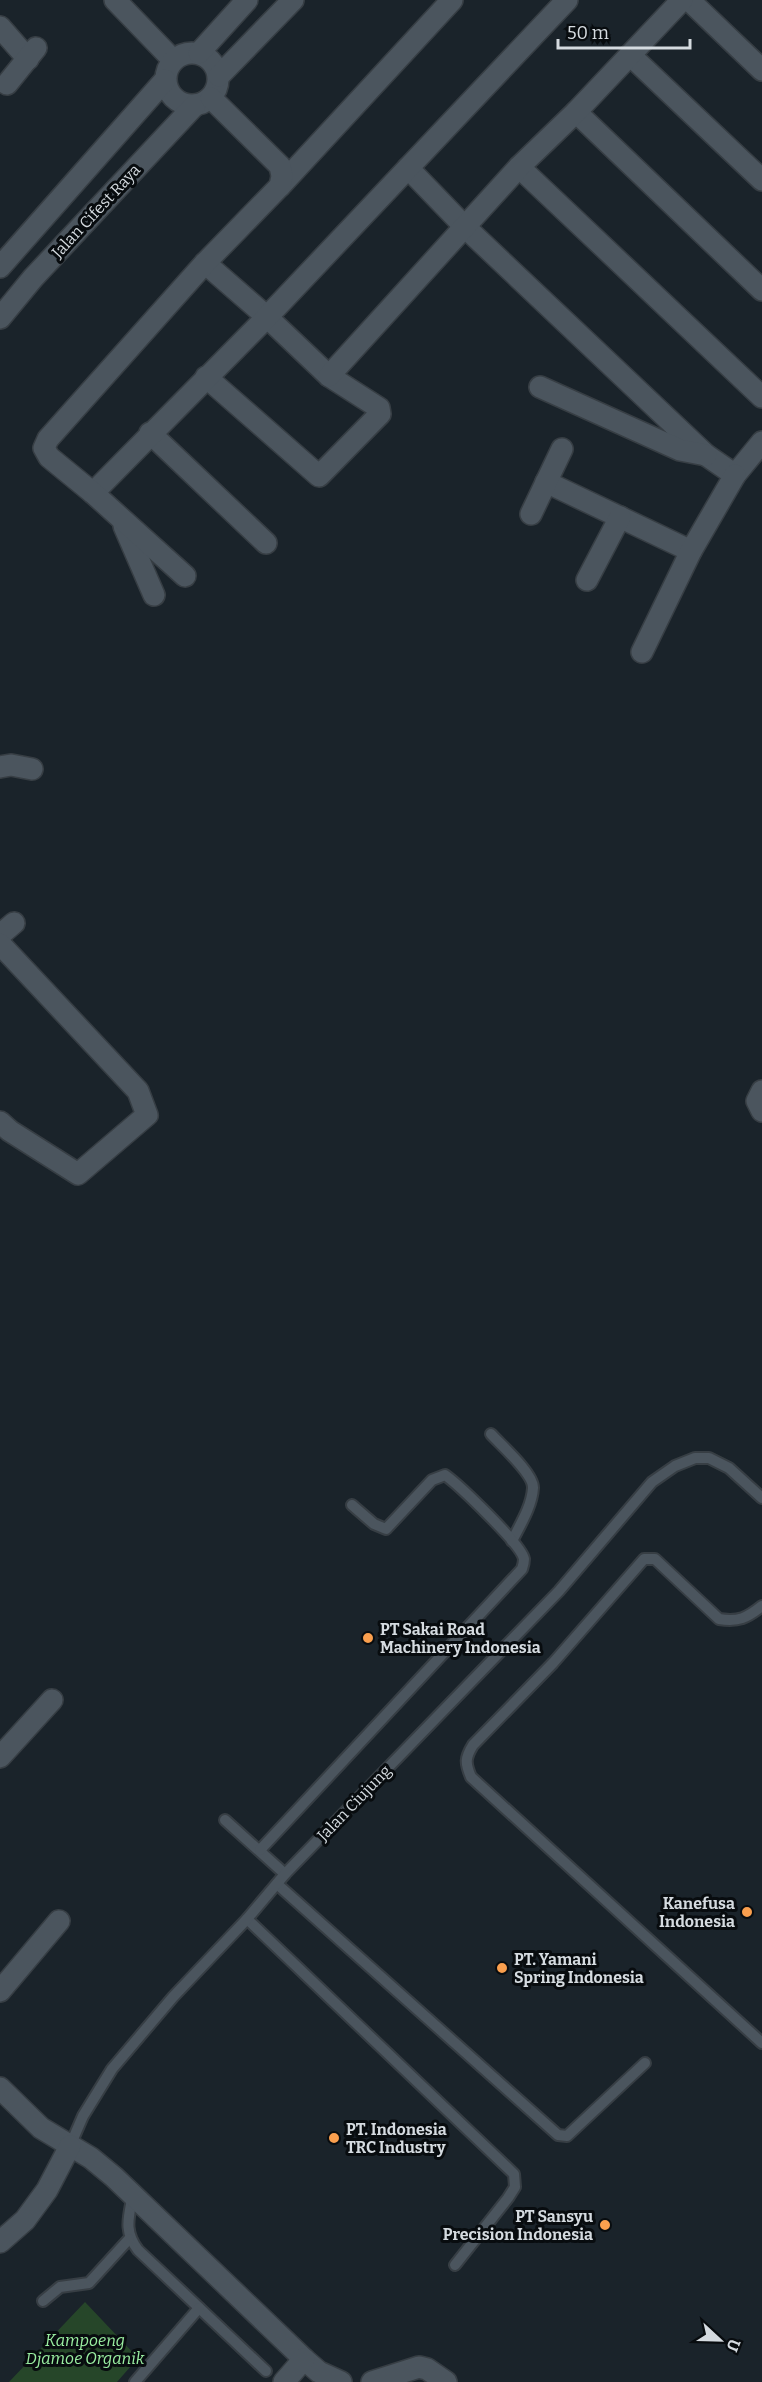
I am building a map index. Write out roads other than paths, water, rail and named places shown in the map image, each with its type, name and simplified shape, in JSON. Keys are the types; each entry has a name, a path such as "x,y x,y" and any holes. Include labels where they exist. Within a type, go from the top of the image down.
{"street":[{"path":"115,0 173,60"},
{"path":"199,52 247,0"},
{"path":"219,76 293,0"},
{"path":"185,576 93,493 49,457 45,453 46,443 205,263 280,186 452,0"},
{"path":"93,493 267,317 567,0"},
{"path":"329,376 519,167 576,112 682,0"},
{"path":"689,0 762,70"},
{"path":"0,27 32,53 7,84"},
{"path":"199,52 212,61 219,76 218,88 203,102 181,103 170,94 165,80 167,69 173,60 185,53 199,52"},
{"path":"630,55 762,180"},
{"name":"Jalan Cifest Raya","path":"0,267 165,80"},
{"path":"203,102 280,166 282,176 280,186"},
{"name":"Jalan Cifest Raya","path":"0,318 33,278 203,102"},
{"path":"576,112 762,290"},
{"path":"519,167 762,397"},
{"path":"408,168 465,227 706,455 735,475"},
{"path":"205,263 267,317 329,376 381,411 319,476 206,377"},
{"path":"540,387 680,450 706,455"},
{"path":"150,433 266,543"},
{"path":"642,652 691,551 735,475 762,442"},
{"path":"531,514 562,449"},
{"path":"546,482 691,551"},
{"path":"587,580 620,517"},
{"path":"121,519 154,594"},
{"path":"0,767 11,765 32,769"},
{"path":"0,944 138,1091 147,1115 78,1174 10,1131 0,1122"},
{"path":"762,1091 757,1101 762,1112"},
{"path":"0,1757 52,1700"},
{"path":"0,1991 59,1921"},
{"path":"0,2088 41,2128 91,2158 133,2194 319,2372 341,2382"},
{"name":"Jalan Ciujung","path":"0,2242 25,2220 47,2190 70,2146"},
{"path":"284,2382 304,2359"},
{"path":"372,2382 419,2367 427,2369 446,2382"}],"lane":[{"path":"490,1434 531,1477 533,1486 527,1510 512,1541"},
{"name":"Jalan Ciujung","path":"70,2146 83,2116 112,2069 173,1997 247,1919 285,1874 559,1591 652,1482 675,1466 695,1458 709,1458 729,1468 762,1498"},
{"path":"260,1850 522,1569 524,1559 512,1541 446,1475 432,1480 386,1529 374,1524 352,1504"},
{"path":"762,1606 747,1618 734,1621 719,1619 655,1559 644,1559 553,1663 473,1745 467,1756 466,1764 471,1777 762,2043"},
{"path":"225,1820 285,1874"},
{"path":"277,1884 558,2134 567,2136 645,2062"},
{"path":"247,1919 514,2174 515,2187 508,2198 455,2265"},
{"path":"133,2194 129,2239 266,2371"},
{"path":"43,2301 60,2287 89,2283 129,2239"},
{"path":"135,2382 199,2308"}],"place":[{"name":"PT Sakai Road Machinery Indonesia","path":"368,1638"},
{"name":"Kanefusa Indonesia","path":"747,1912"},
{"name":"PT. Yamani Spring Indonesia","path":"502,1968"},
{"name":"PT. Indonesia TRC Industry","path":"334,2138"},
{"name":"PT Sansyu Precision Indonesia","path":"605,2225"}],"park label":[{"name":"Kampoeng Djamoe Organik","path":"85,2349"}]}
